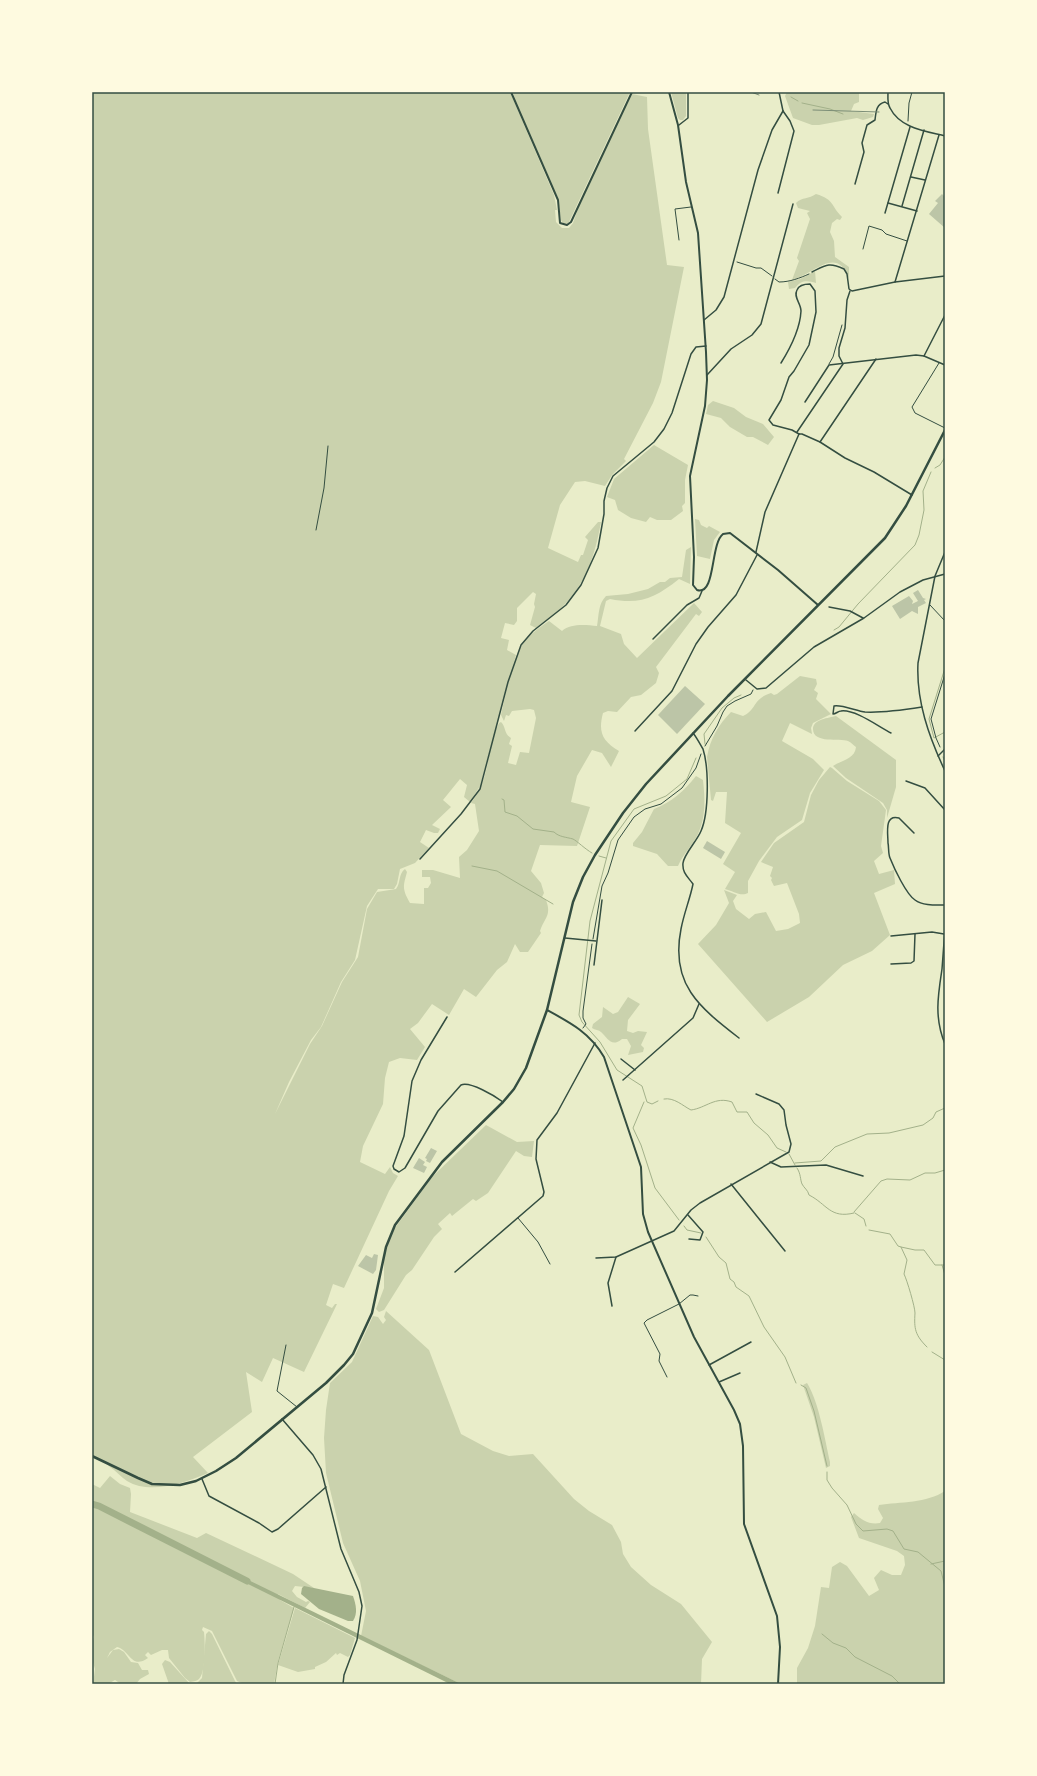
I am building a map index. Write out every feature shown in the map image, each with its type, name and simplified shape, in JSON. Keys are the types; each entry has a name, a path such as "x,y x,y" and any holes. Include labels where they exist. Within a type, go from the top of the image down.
{"main road":[{"path":"92,1456 147,1482 160,1485 180,1485 202,1479 236,1458 339,1371 353,1354 373,1309 386,1247 395,1225 442,1162 503,1102 514,1089 528,1064 547,1010 577,891 595,855 633,800 693,733 878,546 898,519 912,495 945,429"}],"street":[{"path":"511,92 558,200 559,220 563,225 567,226 571,222 632,92"},
{"path":"670,92 678,126 686,182 698,239 706,346 707,375 704,413 690,476 694,557 693,585 697,590 702,591"},
{"path":"678,126 688,118 688,92"},
{"path":"778,193 794,131 790,121 783,112 779,92"},
{"path":"888,92 888,104 894,113 908,126 945,136"},
{"path":"855,184 864,152 862,143 867,125 875,120 877,109 882,102 888,104"},
{"path":"704,320 716,310 724,298 758,170 772,130 783,112"},
{"path":"885,213 910,127"},
{"path":"902,206 924,130"},
{"path":"895,282 939,134"},
{"path":"911,177 926,180"},
{"path":"888,202 917,211"},
{"path":"707,375 731,349 752,335 761,324 793,204"},
{"path":"812,272 823,265 833,265 844,269 850,291 847,300 845,328 839,348 839,356 843,364"},
{"path":"850,291 895,282 945,276"},
{"path":"781,363 794,339 800,319 801,306 796,295 796,291 802,285 810,284 815,292 816,315 809,345 794,372 788,377 781,400 769,420 773,425 792,430 820,442 845,458 874,472 912,495"},
{"path":"924,356 945,315"},
{"path":"420,859 461,814 480,789 508,682 521,645 533,631 566,605 582,585 598,548 604,514 605,496 610,482 619,471 654,442 663,430 672,413 691,354 696,347 706,346"},
{"path":"805,402 829,365 916,355 924,356 945,365"},
{"path":"820,442 876,359"},
{"path":"635,731 672,691 696,644 708,627 736,595 758,549 765,512 798,433 843,364"},
{"path":"653,639 687,605 699,598 702,591 706,589 716,543 721,535 728,533 733,534 756,554 778,570 819,606"},
{"path":"945,552 936,576 918,663 917,677 929,735 945,771"},
{"path":"745,680 754,688 760,690 766,688 814,647 864,618 911,586 945,574"},
{"path":"829,607 850,611 864,618"},
{"path":"891,734 866,718 849,712 842,710 833,714 833,708 837,705 864,712 879,712 922,707"},
{"path":"693,733 703,750 708,792 706,820 697,840 683,863 684,873 693,884 680,930 680,966 683,980 689,992 699,1004 739,1038"},
{"path":"938,756 945,749"},
{"path":"906,781 925,788 945,810"},
{"path":"914,833 899,818 893,817 890,819 887,827 890,858 907,891 915,900 927,904 945,905"},
{"path":"594,965 602,900"},
{"path":"945,929 942,971 939,984 938,1010 939,1024 945,1044"},
{"path":"891,936 932,932 944,934"},
{"path":"891,964 911,963 914,960 915,934"},
{"path":"565,938 596,941"},
{"path":"623,1080 693,1018 699,1004"},
{"path":"547,1010 581,1030 595,1043 607,1065 639,1159 643,1175 644,1217 653,1242 694,1337 734,1410 741,1429 743,1446 744,1524 777,1616 780,1647 778,1684"},
{"path":"447,1017 421,1060 412,1081 404,1136 393,1166 394,1169 399,1172 405,1168 438,1111 461,1085 466,1084 472,1086 493,1095 503,1102"},
{"path":"455,1272 543,1196 544,1192 536,1159 537,1140 556,1113 595,1043"},
{"path":"621,1059 635,1070"},
{"path":"596,1258 616,1257 653,1242 674,1231 688,1214 700,1203 789,1152 792,1148 782,1107 756,1094"},
{"path":"770,1162 774,1162 782,1167 826,1165 863,1176"},
{"path":"731,1184 785,1251"},
{"path":"688,1214 703,1232 700,1240 689,1239"},
{"path":"612,1306 608,1283 616,1257"},
{"path":"709,1365 751,1342"},
{"path":"719,1382 740,1373"},
{"path":"282,1419 320,1465 327,1486 341,1548 359,1592 362,1606 357,1640 344,1675 343,1684"},
{"path":"202,1479 208,1496 259,1523 272,1532 278,1529 327,1486"}],"lane":[{"path":"679,240 675,209 692,206"},
{"path":"863,249 869,226 882,230 886,234 908,241"},
{"path":"829,365 833,357 842,325"},
{"path":"939,362 912,407 915,413 945,429"},
{"path":"930,604 945,621"},
{"path":"518,1218 538,1242 550,1264"},
{"path":"667,1377 659,1361 660,1354 644,1323 647,1320 679,1304 690,1295 693,1294 698,1296"},
{"path":"286,1345 277,1391 297,1407"}],"path":[{"path":"908,122 909,103 912,92"},
{"path":"736,261 756,268 761,268 772,277"},
{"path":"775,279 779,282 799,279 812,272"},
{"path":"316,530 324,488 328,446"},
{"path":"940,747 931,719 945,674"},
{"path":"581,1030 585,1025 583,1011 592,941 602,886 608,873 618,840 634,817 645,809 661,804 682,788 696,768 703,750 717,726 723,712 735,700 751,694 754,688"}],"shaded area":[{"path":"92,92 510,92 554,195 557,210 555,210 556,222 562,228 569,228 573,223 579,206 630,97 632,94 647,97 648,129 667,265 684,267 661,382 653,403 624,459 626,461 612,475 605,486 585,481 575,482 560,505 548,548 578,562 581,555 583,555 588,540 585,537 598,522 601,522 591,562 583,580 559,610 536,628 530,625 535,607 534,604 536,594 533,592 517,608 517,621 514,625 505,623 501,638 509,640 507,650 516,655 511,672 519,649 523,643 546,623 549,621 562,631 566,628 574,626 597,626 600,606 606,596 628,594 648,589 660,582 665,582 670,578 682,577 686,550 691,547 690,584 679,579 662,591 647,598 630,601 610,599 606,601 600,626 621,634 624,644 637,658 694,603 702,612 699,616 696,614 656,667 659,673 656,683 641,695 631,697 617,712 608,711 603,713 601,731 605,740 619,751 611,767 602,753 592,750 577,776 571,802 590,807 577,846 540,845 531,871 541,883 544,893 542,897 546,900 548,905 548,913 540,931 541,933 528,952 520,952 515,944 507,962 497,970 476,997 464,989 449,1015 432,1004 418,1023 410,1029 425,1047 417,1060 400,1058 389,1062 385,1078 383,1104 363,1146 360,1162 385,1174 390,1167 393,1173 398,1176 389,1191 344,1288 333,1284 326,1305 332,1308 335,1304 337,1304 304,1372 273,1358 262,1382 246,1372 252,1412 193,1457 208,1473 178,1484 157,1487 136,1485 127,1481 92,1455","holes":["509,681 501,715 504,721 506,715 509,716 512,711 534,710 536,718 529,753 520,752 516,765 508,763 512,746 509,744 511,738 507,735 503,724 501,722 499,723 492,743 482,784 471,803 475,804 479,831 467,850 459,857 460,878 433,870 422,870 422,877 430,877 431,883 428,888 424,888 424,904 410,903 407,898 404,891 407,872 405,869 401,873 399,884 396,889 377,892 367,909 358,957 342,982 322,1026 310,1044 275,1114 289,1082 311,1040 321,1027 341,982 355,960 367,906 378,889 394,889 397,884 400,869 415,863 429,848 420,842 426,830 438,833 440,829 432,825 451,807 443,800 460,779 467,785 464,797 470,802 480,786"]},
{"path":"513,92 630,92 568,224 563,223 561,220 558,198 515,100"},
{"path":"671,92 686,92 686,116 683,120 678,118"},
{"path":"787,92 859,92 859,102 854,104 851,111 874,114 873,117 863,120 857,118 812,125 793,118 785,96"},
{"path":"816,194 826,198 832,203 842,217 840,220 837,219 832,223 830,232 834,241 835,257 849,267 849,279 844,269 838,264 831,263 824,264 792,280 799,261 797,258 810,219 807,213 810,211 798,208 796,203"},
{"path":"815,271 816,283 804,281 795,288 789,289 788,282 800,279"},
{"path":"713,401 734,408 746,417 763,424 774,437 768,445 753,437 747,437 730,427 721,418 706,414 708,405"},
{"path":"654,445 688,465 685,480 685,503 682,506 683,511 671,520 657,520 650,517 646,522 631,518 618,510 615,500 607,497 614,479"},
{"path":"695,519 699,520 701,525 707,528 709,526 720,532 714,540 710,559 697,556"},
{"path":"800,676 816,679 817,684 814,690 818,693 816,699 831,714 813,723 811,728 812,734 790,723 782,741 813,759 824,770 810,793 802,820 777,837 759,861 748,881 748,893 737,893 725,889 735,872 723,864 741,833 725,823 727,792 716,792 713,801 711,800 707,757 708,750 716,732 731,712 743,716 747,714 751,711 757,701 765,695 771,693 774,695 777,694"},
{"path":"836,716 896,760 896,787 887,818 887,810 883,803 846,778 833,766 851,757 856,747 848,741 822,739 814,734 813,729 818,721"},
{"path":"830,767 847,781 879,801 886,810 881,846 883,853 874,861 879,874 894,870 895,884 874,893 890,935 872,951 843,965 809,997 767,1022 698,944 716,925 729,903 724,890 737,895 733,901 736,909 749,919 755,914 766,912 776,931 788,929 800,923 799,914 787,883 774,886 770,876 773,867 761,862 774,843 804,822 811,795 819,780"},
{"path":"696,776 703,780 704,787 704,807 701,827 696,838 678,866 668,866 657,854 633,846 633,843 642,832 654,809 677,796"},
{"path":"628,997 640,1004 628,1020 627,1031 633,1033 638,1031 647,1032 641,1045 644,1048 643,1052 628,1055 631,1046 627,1039 622,1039 615,1043 610,1041 600,1031 592,1028 593,1024 602,1017 603,1007 613,1014 618,1012"},
{"path":"486,1125 517,1142 534,1141 532,1157 524,1156 516,1151 488,1193 476,1201 473,1199 452,1216 450,1213 438,1224 442,1229 434,1237 412,1270 406,1275 384,1310 379,1312 376,1309 384,1288 384,1257 392,1232 432,1177"},
{"path":"386,1311 429,1350 461,1434 493,1451 509,1456 533,1454 574,1499 589,1511 612,1525 621,1542 623,1554 631,1567 651,1585 681,1604 712,1642 702,1659 701,1684 461,1684 361,1636 366,1611 360,1581 343,1543 326,1473 324,1438 326,1410 330,1383 352,1362 373,1316 378,1317 383,1324 386,1320 384,1317"},
{"path":"807,1383 815,1400 824,1432 830,1462 830,1466 826,1468 814,1417 803,1385"},
{"path":"110,1476 120,1484 130,1488 130,1512 197,1538 206,1533 293,1574 314,1588 295,1586 292,1591 297,1597 306,1602 310,1602 305,1608 278,1594 280,1600 294,1608 278,1661 274,1684 244,1684 237,1681 212,1631 203,1627 202,1630 204,1632 205,1642 204,1663 199,1679 190,1682 185,1678 169,1658 168,1650 162,1650 151,1655 148,1652 145,1655 148,1658 138,1662 134,1661 125,1652 117,1647 110,1652 107,1658 113,1650 119,1649 124,1652 131,1662 138,1663 142,1670 148,1670 149,1674 140,1679 136,1684 121,1684 115,1680 108,1684 93,1684 95,1669 92,1659 92,1645 94,1637 92,1633 92,1484 100,1488"},
{"path":"945,1491 945,1684 797,1684 797,1668 808,1648 815,1626 821,1587 829,1588 832,1567 840,1562 847,1566 869,1596 879,1590 874,1578 881,1570 892,1575 901,1575 905,1565 904,1556 897,1551 859,1538 851,1517 854,1513 866,1521 880,1523 883,1518 878,1509 879,1505 922,1500"},
{"path":"240,1576 461,1684 450,1684 238,1579"},
{"path":"304,1586 353,1596 356,1615 353,1621 348,1621 319,1609 301,1594"},
{"path":"295,1608 355,1638 350,1655 348,1657 340,1653 337,1655 336,1653 326,1662 315,1667 315,1669 298,1672 278,1665"},
{"path":"209,1631 212,1634 237,1684 169,1684 162,1664 165,1660 170,1662 189,1683 197,1683 202,1678 206,1634"}],"building":[{"path":"942,194 945,197 945,228 929,214 938,203 935,201"},
{"path":"918,590 923,598 926,599 924,600 926,603 918,607 918,614 912,611 900,619 892,606 909,596 913,601 912,604 918,601 913,593"},
{"path":"685,686 705,704 677,734 658,715"},
{"path":"707,841 725,852 721,859 703,848"},
{"path":"431,1148 437,1151 430,1163 426,1161 427,1159 425,1158"},
{"path":"419,1158 425,1162 423,1165 427,1167 424,1173 413,1168"},
{"path":"374,1254 378,1255 376,1270 373,1274 358,1266 366,1255 372,1258"}],"waterway":[{"path":"791,97 798,101"},
{"path":"802,103 830,109 843,114"},
{"path":"935,468 940,465 945,457"},
{"path":"834,630 839,627 858,604 915,545 919,535 924,510 923,491 931,472"},
{"path":"945,668 929,719 934,738 945,732"},
{"path":"705,744 704,734 722,708 734,698 741,695"},
{"path":"943,757 945,761"},
{"path":"658,1101 652,1104 647,1102 642,1086 617,1070 600,1042 582,1022 579,1015 590,921 611,841 634,809 666,796 687,779 696,758"},
{"path":"502,799 504,800 505,812 517,816 533,829 554,832 560,836 573,839 592,853"},
{"path":"599,856 606,858"},
{"path":"472,866 497,871 553,904"},
{"path":"664,1099 671,1099 691,1110 721,1100 732,1102 737,1112 747,1112 754,1123 768,1135 777,1148 786,1152"},
{"path":"644,1102 633,1128 641,1145 655,1188 679,1220"},
{"path":"795,1163 821,1161 835,1147 867,1134 889,1133 923,1125 933,1118 936,1112 945,1108"},
{"path":"789,1154 795,1165"},
{"path":"797,1168 802,1184 809,1195 829,1210 839,1214 854,1213"},
{"path":"854,1212 881,1181 887,1179 910,1180 925,1173 935,1173 945,1170"},
{"path":"855,1213 864,1219 866,1226"},
{"path":"684,1226 687,1230 701,1233"},
{"path":"869,1230 890,1234 898,1246 915,1250 924,1250 935,1265 945,1265"},
{"path":"706,1237 719,1257 726,1263 730,1279 734,1282 736,1287 749,1296 764,1327 785,1357 796,1383"},
{"path":"901,1247 907,1260 904,1274 914,1305 916,1332 927,1347"},
{"path":"942,1265 945,1275"},
{"path":"932,1352 945,1360"},
{"path":"801,1385 806,1388 814,1411 827,1466"},
{"path":"827,1472 827,1480 847,1505 856,1524 863,1531 887,1529 893,1531 904,1549 918,1552 941,1571 945,1587"},
{"path":"92,1504 99,1506 247,1581"},
{"path":"931,1564 945,1561"},
{"path":"275,1684 278,1663 294,1607"},
{"path":"822,1634 833,1643 846,1648 855,1657 892,1676 900,1684"}],"railway":[{"path":"751,92 759,95"},
{"path":"813,110 879,112"}]}
